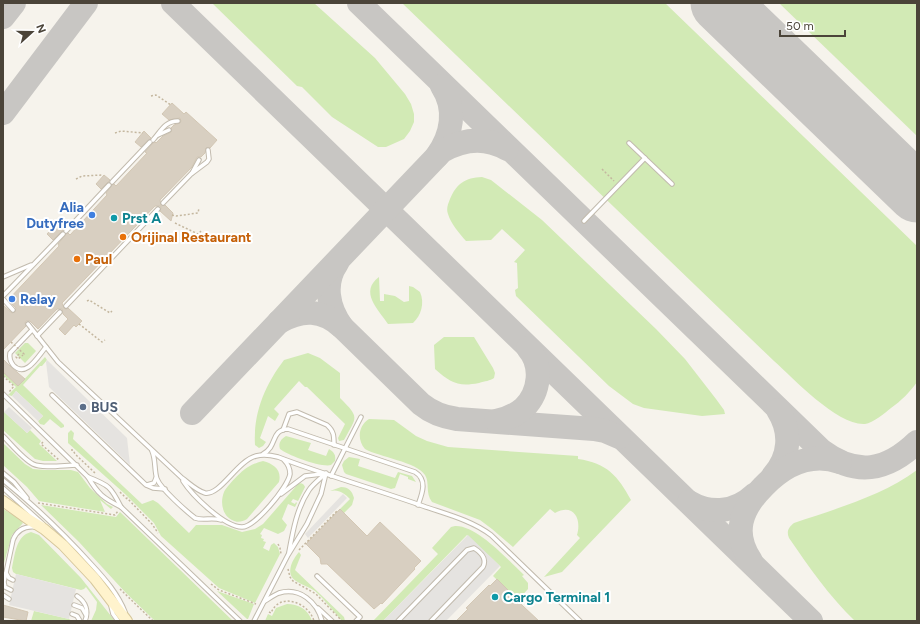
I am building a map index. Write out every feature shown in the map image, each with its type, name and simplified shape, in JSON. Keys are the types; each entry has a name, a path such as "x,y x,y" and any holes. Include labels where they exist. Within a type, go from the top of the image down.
{"main road":[{"path":"3,501 28,519 44,528 63,545 95,579 128,621"}],"lane":[{"path":"13,310 3,298 157,136 166,124 178,121"},
{"path":"157,136 169,130"},
{"path":"629,142 672,184"},
{"path":"163,203 191,174 207,162 209,159 208,150"},
{"path":"584,221 645,158"},
{"path":"191,174 199,160"},
{"path":"66,306 158,209"},
{"path":"3,277 34,264"},
{"path":"37,336 60,312"},
{"path":"28,324 58,362 182,478 200,491 204,493 212,493 219,488 242,463 252,457 262,455 278,457 466,521 486,532 580,621"},
{"path":"32,330 12,351 10,358 12,364 19,370 27,369 46,347"},
{"path":"5,393 88,476 96,490 106,500 121,507"},
{"path":"52,395 146,485 153,488 164,489"},
{"path":"283,430 289,414 296,412 327,425 331,429 334,437 334,445"},
{"path":"331,476 361,417"},
{"path":"262,455 271,449 276,434 288,429 418,474 422,481 423,488 418,505"},
{"path":"3,436 27,460 34,464 42,466 77,465"},
{"path":"146,485 149,486 156,480 155,458 149,448"},
{"path":"156,475 159,483 164,489 195,518 203,520 215,519 238,526 246,526 258,519 277,498 285,486 290,469 286,462 278,457"},
{"path":"3,473 14,482 32,506"},
{"path":"277,498 305,476 326,474"},
{"path":"254,621 288,555 307,524 321,494 326,474"},
{"path":"288,555 296,518 301,506 310,489 326,474"},
{"path":"88,476 105,483 112,490 121,507 240,621"},
{"path":"182,478 188,489 224,521"},
{"path":"3,480 68,540 101,575 120,600 128,621"},
{"path":"3,488 46,526 63,545"},
{"path":"11,590 6,588 3,584 13,540 18,531 23,528 29,526 44,528"},
{"path":"398,621 467,550 474,548 484,557 485,562 483,568 431,621"},
{"path":"6,572 9,578 13,580"},
{"path":"317,576 360,617 356,621"},
{"path":"264,601 276,594 287,592 299,594 313,603 332,621"},
{"path":"3,595 9,599"},
{"path":"76,596 85,605 87,616 85,621"},
{"path":"109,597 113,614 118,621"},
{"path":"313,603 319,611 322,621"},
{"path":"74,605 82,608 87,616"},
{"path":"72,614 77,616 80,621"}],"path":[{"path":"151,96 156,94 171,105"},
{"path":"115,134 120,131 143,133"},
{"path":"602,169 618,185"},
{"path":"76,179 82,176 103,176"},
{"path":"172,215 176,216 198,213 199,208"},
{"path":"32,223 38,222 55,224"},
{"path":"176,223 198,234 201,231"},
{"path":"87,301 89,300 110,314 112,310"},
{"path":"79,324 102,342 105,340"},
{"path":"11,342 24,354 18,359 16,357 19,354"},
{"path":"3,376 14,386 5,393"},
{"path":"43,441 41,444 57,460 62,460"},
{"path":"71,450 73,450 93,471 98,474"},
{"path":"126,499 127,498 152,524 160,536"},
{"path":"36,503 41,502 115,515 118,510"},
{"path":"295,554 338,510"},
{"path":"289,567 289,574 293,581 316,594 342,621"},
{"path":"211,583 223,592 256,604"},
{"path":"269,612 271,613 275,607 281,603 293,601 304,606 311,614 314,621"}],"green space":[{"path":"212,3 314,3 375,58 405,94 411,104 414,114 414,122 410,131 404,139 386,147 378,147 332,117 302,87 297,86"},
{"path":"402,3 665,3 917,246 917,382 898,402 872,422 865,424 854,423 842,418 830,410 804,389 774,361"},
{"path":"779,3 917,3 917,136"},
{"path":"482,177 491,180 542,220 656,329 685,359 724,410 725,414 702,416 644,408 633,404 609,386 516,296 515,290 518,288 517,263 514,262 525,250 502,229 491,240 466,241 453,225 447,212 450,199 462,182"},
{"path":"379,277 380,301 384,301 384,294 395,296 404,302 409,301 409,286 420,292 422,305 418,317 413,323 388,324 375,306 370,295 373,283"},
{"path":"444,337 474,337 493,368 495,373 494,378 479,383 460,384 450,381 441,374 435,369 434,345"},
{"path":"25,343 28,343 36,351 25,363 15,353"},
{"path":"308,353 320,358 340,373 340,398 353,414 354,421 352,426 344,440 339,441 338,438 345,424 299,381 274,409 279,414 275,421 268,416 260,438 266,442 259,448 255,445 256,422 258,411 271,379 284,360"},
{"path":"45,357 47,360 23,385 64,425 64,427 61,428 50,419 44,425 40,424 38,421 43,416 16,391 12,396 8,395 16,387 3,375 3,372 18,386"},
{"path":"3,411 27,433 30,430 41,441 39,444 57,461 43,461 35,459 3,430"},
{"path":"369,419 394,420 416,436 448,447 578,456 578,459 604,467 621,484 631,500 562,572 544,577 580,538 577,535 578,523 575,514 567,510 561,510 555,513 550,509 513,547 480,520 432,502 425,475 421,470 406,463 365,449 361,442 360,433 363,425"},
{"path":"71,430 74,433 73,439 142,504 153,500 158,503 189,533 196,525 222,525 242,532 255,529 263,524 298,484 303,484 305,487 298,501 293,499 291,502 295,504 296,502 297,503 295,507 288,504 282,519 287,525 284,531 278,534 264,528 260,534 262,535 261,538 264,539 263,541 266,542 263,548 269,551 271,545 274,543 278,547 280,554 255,603 219,588 161,536 154,523 125,494 68,443 68,433"},
{"path":"286,436 311,443 308,450 326,456 329,449 334,454 335,461 331,465 320,465 284,452 280,449 279,445 281,440"},
{"path":"3,443 25,464 33,469 71,470 78,472 90,488 107,504 113,507 111,509 100,500 105,512 39,501 27,487 3,465"},
{"path":"349,457 360,459 358,466 395,478 398,472 412,476 416,482 400,474 395,488 391,489 346,474 342,465"},
{"path":"263,461 276,468 280,478 279,482 247,519 236,522 229,518 224,512 222,500 224,492 235,478 245,469"},
{"path":"917,470 917,621 855,621 837,602 812,570 789,538 788,529 794,523 874,495"},
{"path":"341,487 350,490 354,498 352,505 344,513 340,509 350,499 341,492 330,491"},
{"path":"41,505 116,517 120,512 233,621 155,621"},
{"path":"3,509 20,519 23,523 12,535 4,563 3,563"},
{"path":"451,527 464,527 473,531 492,544 524,575 522,576 528,583 528,589 518,600 493,576 501,567 467,535 383,621 373,621 438,554 432,548"},
{"path":"31,532 39,535 81,578 115,621 91,621 96,610 97,602 86,587 81,590 13,572 12,568 15,552 19,541 26,534"},
{"path":"299,552 301,555 295,570 344,617 345,621 342,621 315,591 298,582 291,575 290,571 292,563"},
{"path":"217,591 254,604 248,619 247,619"},
{"path":"287,604 299,606 305,610 312,621 265,621 268,614 272,616 276,608"},
{"path":"34,611 69,619 72,621 31,621"}],"shaded area":[{"name":"BUS","path":"47,360 127,438 130,465 49,387"},
{"path":"16,391 43,416 38,421 12,396"},
{"path":"9,407 32,428 27,433 4,412"},
{"path":"343,494 347,498 308,538 305,534"},
{"path":"468,535 500,566 446,621 383,621"},
{"path":"16,574 76,589 69,619 9,605"}],"building":[{"name":"Prst A","path":"172,103 184,114 186,112 217,140 210,148 206,148 205,153 201,157 197,157 192,167 160,200 161,206 165,205 173,213 171,221 160,211 160,206 155,206 62,303 64,308 68,308 82,321 76,327 74,325 65,335 59,329 68,319 63,314 62,309 57,309 38,329 30,321 26,321 26,326 3,350 3,305 12,313 15,312 16,308 8,300 59,246 58,244 66,234 68,233 70,235 107,195 106,193 112,185 114,184 116,186 147,153 145,152 153,143 156,143 163,136 171,132 171,128 174,125 180,123 180,118 169,120 162,114"},
{"path":"144,131 151,138 141,147 135,142"},
{"path":"104,175 110,180 101,189 96,184"},
{"path":"57,223 64,229 53,240 47,234"},
{"path":"3,359 25,379 18,386 3,372"},
{"path":"340,509 367,536 380,522 421,561 382,604 381,603 374,609 327,564 321,564 320,558 306,544"},
{"name":"Cargo Terminal 1","path":"497,579 509,591 508,592 539,621 456,621 468,609 466,608"},
{"path":"3,605 28,612 26,621 3,617"}],"taxiway":[{"path":"3,17 14,3"},
{"path":"3,113 86,3"},
{"path":"173,3 811,621"},
{"path":"359,3 822,451 847,465 871,467 894,459 906,452 917,442"},
{"path":"437,156 446,139 451,122 450,104 442,86"},
{"path":"192,413 442,151 458,144 474,141 491,142 507,149"},
{"path":"870,149 917,194"},
{"path":"337,263 330,279 329,295 333,312 342,327"},
{"path":"279,322 304,313 319,314 334,321 421,404 429,410 442,416 457,419 594,429 605,431 619,437"},
{"path":"496,421 511,416 524,408 533,394 538,378 538,370 533,355 528,348"},
{"path":"773,476 783,461 787,444 786,427 778,410"},
{"path":"751,561 745,551 741,531 745,513 755,495 780,472 798,462 818,459 829,459 840,462"},
{"path":"689,502 706,509 723,510 739,505 754,495"}],"runway":[{"path":"720,3 917,193"}],"place":[{"name":"Alia Dutyfree","path":"92,215"},
{"name":"Prst A","path":"114,218"},
{"name":"Orijinal Restaurant","path":"123,237"},
{"name":"Paul","path":"77,259"},
{"name":"Relay","path":"12,299"},
{"name":"BUS","path":"83,407"},
{"name":"Cargo Terminal 1","path":"495,597"}]}
